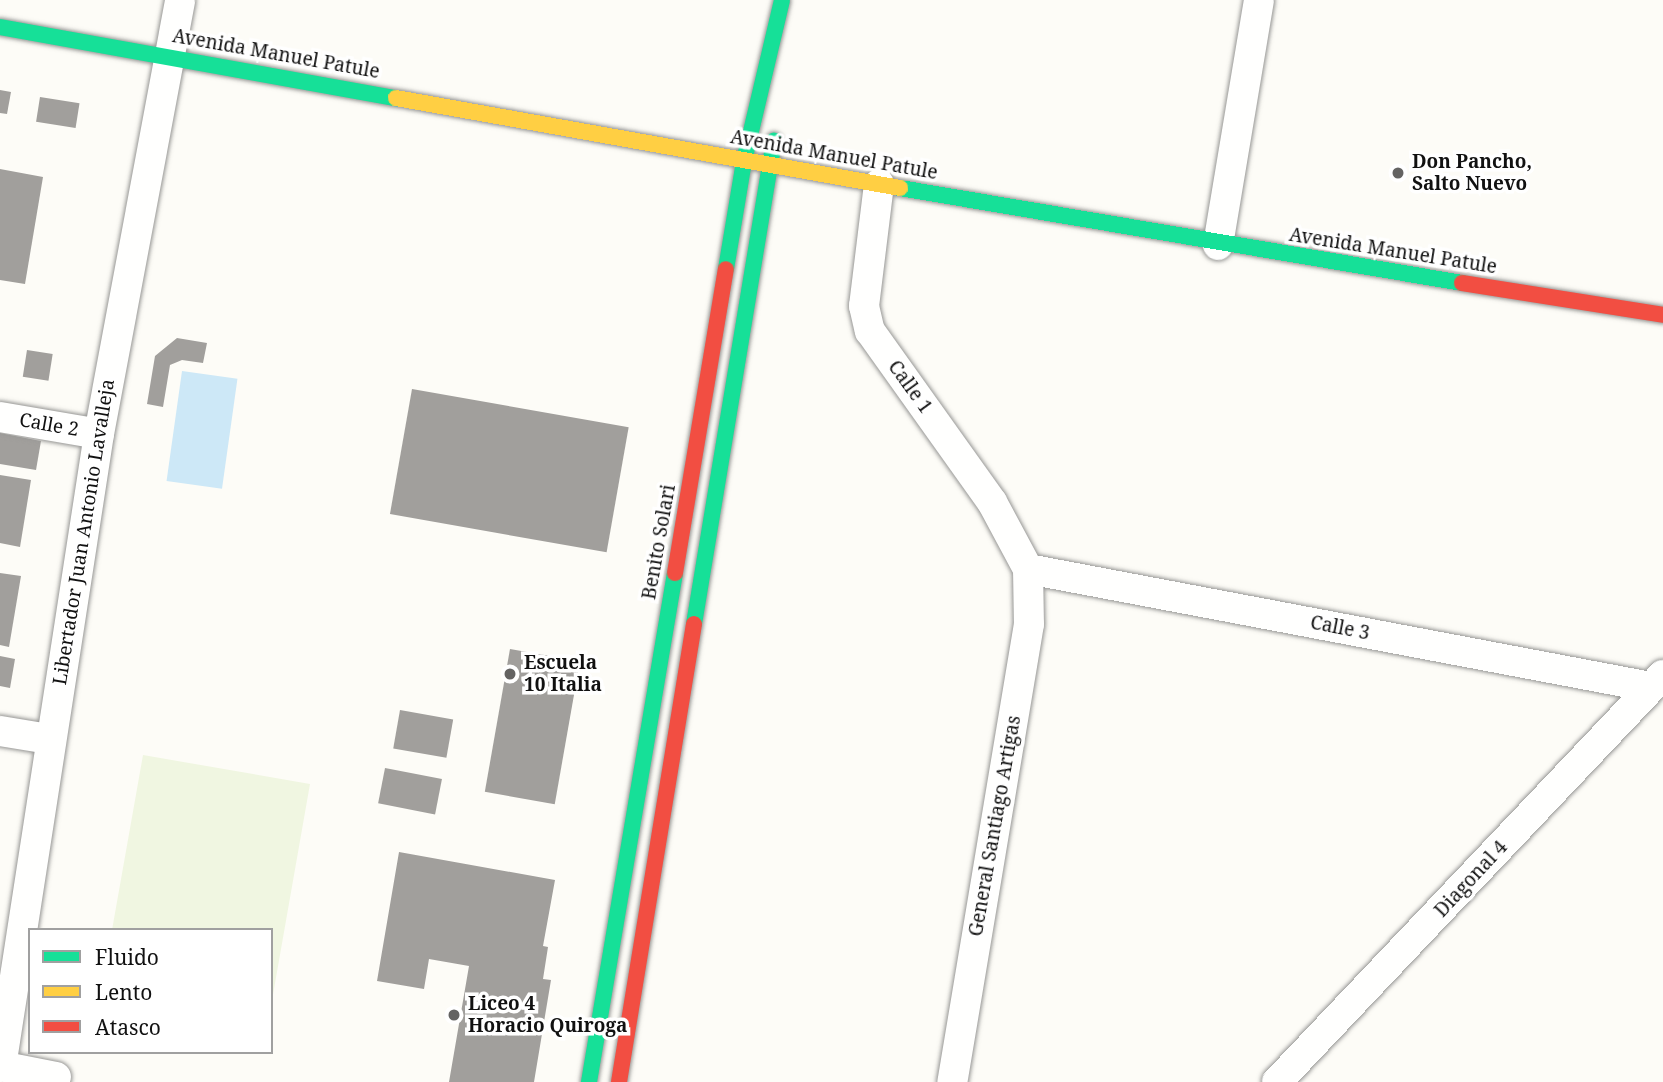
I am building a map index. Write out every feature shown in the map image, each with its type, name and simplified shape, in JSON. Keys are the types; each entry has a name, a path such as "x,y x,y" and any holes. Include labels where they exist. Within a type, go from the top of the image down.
{"street":[{"name":"Libertador Juan Antonio Lavalleja","path":"1,1067 49,739 99,434 180,0"},
{"path":"1218,245 1259,0"},
{"name":"Benito Solari","path":"776,101 781,5"},
{"name":"Benito Solari","path":"589,1082 744,161 781,5"},
{"name":"Avenida Manuel Patule","path":"0,27 1218,245 1663,315"},
{"path":"619,1082 773,166 775,127"},
{"name":"Calle 1","path":"879,184 864,306 870,331 992,502 1028,569"},
{"name":"Calle 2","path":"0,417 99,434"},
{"name":"Calle 3","path":"1028,569 1657,681"},
{"name":"General Santiago Artigas","path":"952,1082 1029,624 1028,569"},
{"name":"Diagonal 4","path":"1277,1082 1318,1042 1657,681"},
{"path":"0,731 49,739"},
{"path":"1311,1082 1318,1042"},
{"path":"1,1067 56,1077"}],"green space":[{"path":"143,755 310,784 273,995 273,928 112,928"}],"water":[{"path":"182,371 237,379 222,489 167,481"}],"building":[{"path":"0,90 11,92 7,114 0,113"},
{"path":"40,97 80,103 76,128 36,122"},
{"path":"0,169 43,177 25,284 0,280"},
{"path":"177,338 207,343 203,363 182,360 170,365 163,407 147,404 155,356"},
{"path":"27,350 53,354 48,381 23,377"},
{"path":"412,389 629,427 607,552 390,514"},
{"path":"0,433 41,441 36,470 0,464"},
{"path":"0,475 31,480 20,547 0,543"},
{"path":"0,573 21,576 9,647 0,645"},
{"path":"510,649 580,661 555,804 485,792"},
{"path":"0,656 15,659 10,688 0,686"},
{"path":"400,710 453,719 446,758 393,748"},
{"path":"385,768 442,779 435,814 378,803"},
{"path":"399,852 555,880 543,946 548,947 543,979 551,980 534,1082 449,1082 469,966 429,959 424,989 377,981"}],"traffic: fast":[{"path":"726,269 744,161 782,0"},
{"path":"0,27 396,98"},
{"path":"694,624 774,141"},
{"path":"900,188 1462,283"},
{"path":"589,1082 675,573"}],"traffic: slow":[{"path":"396,98 900,188"}],"traffic: jam":[{"path":"675,573 726,269"},
{"path":"1462,283 1663,315"},
{"path":"619,1082 694,624"}],"place":[{"name":"Don Pancho, Salto Nuevo","path":"1398,173"},
{"name":"Escuela 10 Italia","path":"510,674"},
{"name":"Liceo 4 Horacio Quiroga","path":"454,1015"}]}
